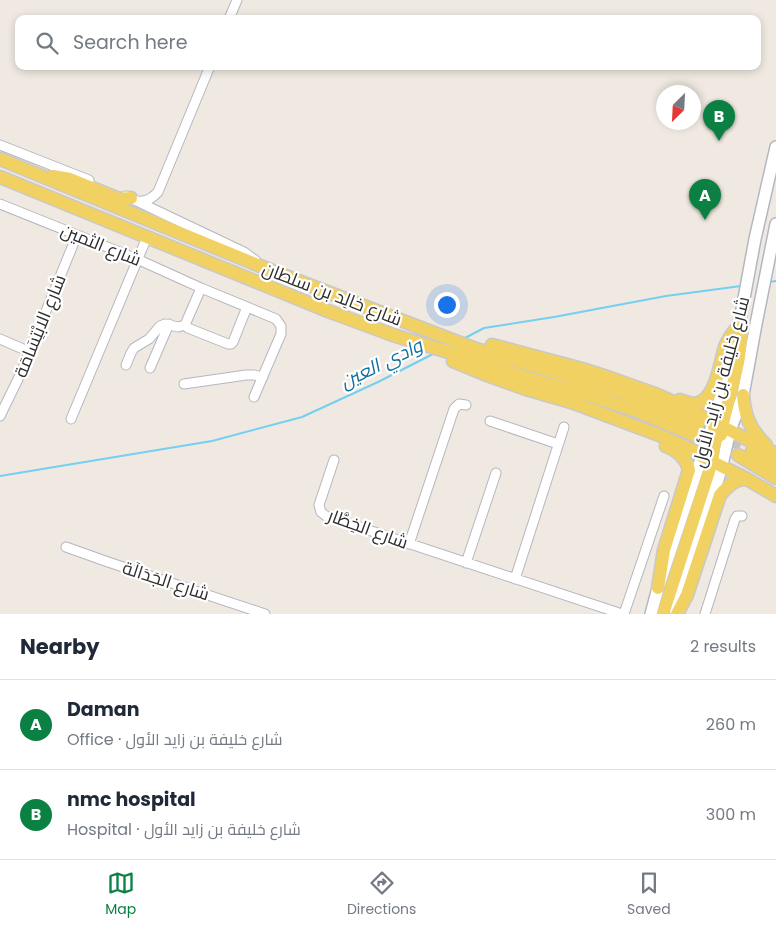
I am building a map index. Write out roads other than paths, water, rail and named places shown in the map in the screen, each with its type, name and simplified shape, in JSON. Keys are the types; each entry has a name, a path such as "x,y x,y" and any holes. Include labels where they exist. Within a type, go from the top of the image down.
{"main road":[{"name":"شارع خليفة بن زايد الأول","path":"739,324 755,239 776,147"},
{"name":"شارع خالِد بن سلطان","path":"0,159 270,270 582,393 696,429"},
{"path":"33,173 70,179 119,199 133,199"},
{"name":"شارع خالِد بن سلطان","path":"0,176 318,307 393,335 465,357 532,373"},
{"name":"شارع خليفة بن زايد الأول","path":"675,614 722,427 743,396 776,224"},
{"path":"532,373 610,378 636,383 689,404 697,404 705,399 712,390 725,347 739,324"},
{"path":"656,611 712,462 720,446 723,418 739,362 742,335 739,324"},
{"path":"532,373 608,420 672,448 679,453 688,466 688,474 664,550 658,588"},
{"path":"610,378 680,405 775,457"},
{"path":"743,396 745,414 752,430 775,457"},
{"path":"587,408 659,435 692,450 776,496"},
{"path":"775,457 739,450 776,478"},
{"name":"شارع خليفة بن زايد الأول","path":"656,611 658,588 712,462"},
{"path":"675,614 687,595 720,496 729,485 742,479 747,480"}],"street":[{"path":"231,15 237,0"},
{"path":"166,214 158,205 158,192 208,70"},
{"path":"0,144 66,170 166,214 244,252 270,270"},
{"path":"133,199 142,201 150,199 158,192"},
{"name":"شارع الثمين","path":"0,204 137,259 276,319 281,326 281,334 254,397"},
{"name":"شارع الابْتِسَامَة","path":"0,416 30,352 77,235"},
{"path":"72,419 147,236"},
{"path":"126,365 134,348 149,339 160,326 165,324 178,327 184,325 201,288"},
{"path":"184,325 231,344 248,307"},
{"path":"150,368 169,324"},
{"path":"0,340 30,352"},
{"path":"184,384 246,375 263,377"},
{"path":"409,544 454,409 458,404 466,405"},
{"path":"490,421 558,444"},
{"path":"515,579 564,427"},
{"name":"شارع الخِطَّار","path":"334,460 320,505 321,512 329,518 623,614"},
{"path":"466,563 496,473"},
{"path":"623,614 664,496"},
{"path":"705,614 735,519 738,516 742,516"},
{"name":"شارع الجَدَالَة","path":"66,547 265,614"},
{"path":"644,614 656,611"}],"waterway":[{"name":"وادي العين","path":"768,282 776,281"},
{"name":"وادي العين","path":"465,338 484,328 666,296 741,286"},
{"name":"وادي العين","path":"0,476 212,441 302,417 433,354"}],"tunnel":[{"path":"698,424 741,445"}],"place":[{"name":"nmc hospital","path":"719,141"},
{"name":"Daman","path":"705,220"}]}
